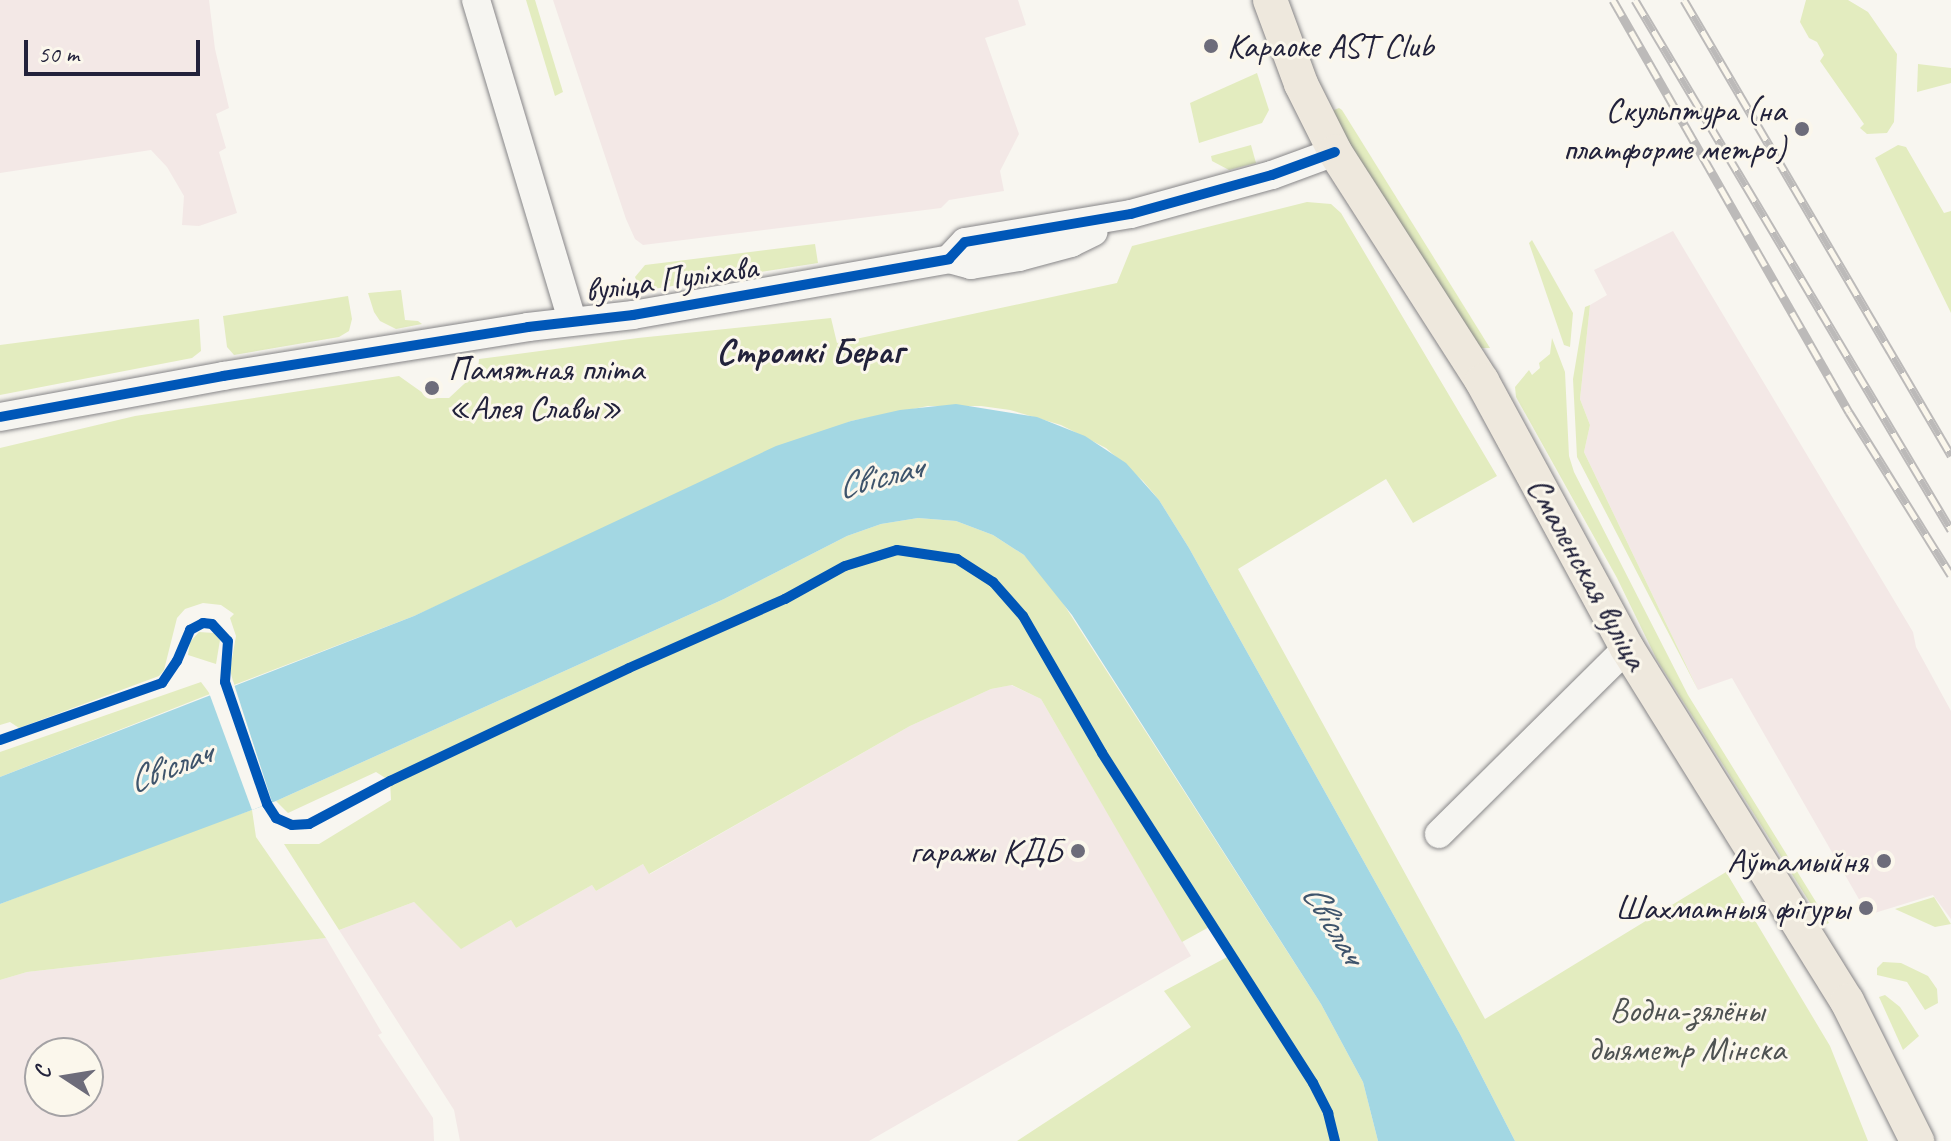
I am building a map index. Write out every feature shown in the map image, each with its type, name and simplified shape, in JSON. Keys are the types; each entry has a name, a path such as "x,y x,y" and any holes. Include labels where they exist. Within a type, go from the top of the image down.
{"main road":[{"name":"Смаленская вуліца","path":"1270,0 1301,84 1335,152 1482,381 1627,648 1847,1001 1917,1141"}],"street":[{"path":"476,0 572,320"},
{"name":"вуліца Пуліхава","path":"0,417 223,376 572,320 764,293 957,250 971,265 1019,257 1071,243 1131,214 1272,175 1335,152"},
{"path":"1439,834 1627,648"}],"shaded area":[{"path":"0,0 209,0 215,49 229,108 216,114 226,148 219,152 237,213 199,226 182,225 184,196 167,167 151,150 0,173"},
{"path":"553,0 1018,0 1026,25 985,38 1019,134 1000,171 1004,191 949,200 941,208 643,245 635,239 626,219"},
{"path":"1673,231 1913,632 1916,647 1951,711 1951,919 1933,895 1868,915 1732,678 1698,690 1584,452 1590,425 1580,399 1590,305 1607,295 1594,270"},
{"path":"1011,685 1041,699 1191,956 869,1141 460,1141 454,1110 339,930 414,902 462,948 511,920 516,928 592,885 596,891 643,864 650,874 910,726 991,689"},
{"path":"326,938 382,1033 378,1035 433,1118 434,1141 0,1141 0,980 27,972"}],"green space":[{"path":"526,0 535,0 563,92 555,96"},
{"path":"1806,0 1848,0 1868,12 1897,54 1894,122 1887,133 1867,134 1860,128 1864,124 1820,61 1824,55 1800,22"},
{"path":"1918,64 1951,68 1951,83 1917,92"},
{"path":"1257,73 1269,110 1262,123 1199,143 1190,103"},
{"path":"1339,108 1490,348 1474,348 1333,116 1334,110"},
{"path":"1251,145 1256,163 1229,170 1212,161 1211,156"},
{"path":"1898,145 1906,147 1944,213 1951,211 1951,313 1875,158"},
{"name":"Водна-зялёны дыяметр Мінска","path":"1307,202 1331,204 1341,213 1497,476 1413,523 1386,479 1238,569 1485,1019 1726,872 1830,1046 1868,1141 1515,1141 1460,1034 1189,548 1159,500 1106,448 1061,425 1010,410 981,406 928,406 851,421 414,616 234,685 230,670 236,636 230,618 234,614 221,605 203,603 185,609 177,618 164,670 159,676 19,728 10,722 0,725 0,448 135,416 399,376 430,398 449,398 478,371 479,359 638,338 831,318 837,343 1117,283 1132,246"},
{"path":"1532,240 1573,313 1570,347 1564,345 1529,243"},
{"path":"815,244 818,263 641,291 635,277 645,265"},
{"path":"401,290 405,320 422,324 396,329 380,321 374,312 368,293"},
{"path":"348,296 352,319 349,331 339,337 234,355 227,347 223,316"},
{"path":"1590,305 1580,399 1590,425 1584,452 1698,690 1577,457 1573,379 1585,307"},
{"path":"199,319 201,351 192,358 0,395 0,345"},
{"path":"1552,338 1565,372 1569,456 1574,472 1688,695 1829,923 1824,925 1657,660 1617,578 1516,397 1515,387 1529,370 1532,375 1540,368 1539,363 1550,354"},
{"path":"918,518 956,521 993,535 1024,555 1050,583 1321,1004 1363,1082 1378,1141 1017,1141 1191,1027 1164,991 1229,956 1211,926 1182,942 1041,699 1012,685 991,689 910,726 649,874 643,864 596,891 592,885 516,928 511,920 461,949 414,902 339,930 284,844 319,844 391,800 390,781 376,772 288,813 276,801 724,599 847,536 881,524"},
{"path":"199,632 214,633 220,640 216,664 188,655 190,642"},
{"path":"201,682 210,694 0,777 0,752"},
{"path":"252,810 256,837 326,938 27,972 0,980 0,904"},
{"path":"1934,897 1951,924 1935,927 1895,909"},
{"path":"1883,962 1901,963 1928,976 1937,989 1938,1003 1925,1010 1907,982 1877,975 1877,968"},
{"path":"1885,995 1900,1007 1919,1036 1903,1050 1879,997"}],"water":[{"name":"Свіслач","path":"956,404 1037,417 1085,436 1126,463 1159,500 1189,548 1460,1034 1515,1141 1378,1141 1363,1082 1321,1004 1072,615 1024,555 993,535 956,521 918,518 881,524 847,536 724,599 276,801 0,904 0,777 414,616 776,446 851,421 900,410"}],"pier":[{"path":"233,681 272,802 252,810 208,690"}],"railway":[{"path":"1613,0 1849,412 1951,575"},
{"path":"1635,0 1951,530"},
{"path":"1684,0 1951,455"}],"cycle path":[{"path":"0,417 223,376 528,327 633,315 949,259 965,242 1131,214 1272,175 1335,152"},
{"path":"0,740 162,683 177,661 190,630 203,623 212,624 228,641 225,682 267,804 276,818 292,825 309,824 390,781 629,668 785,599 845,566 897,550 957,559 993,582 1023,616 1102,753 1313,1083 1328,1113 1335,1141"}],"place":[{"name":"Караоке AST Club","path":"1211,46"},
{"name":"Скульптура (на платформе метро)","path":"1802,129"},
{"name":"Памятная пліта «Алея Славы»","path":"432,388"},
{"name":"гаражы КДБ","path":"1078,851"},
{"name":"Аўтамыйня","path":"1884,861"},
{"name":"Шахматныя фігуры","path":"1866,908"}],"district":[{"name":"Стромкі Бераг","path":"810,352"}]}
